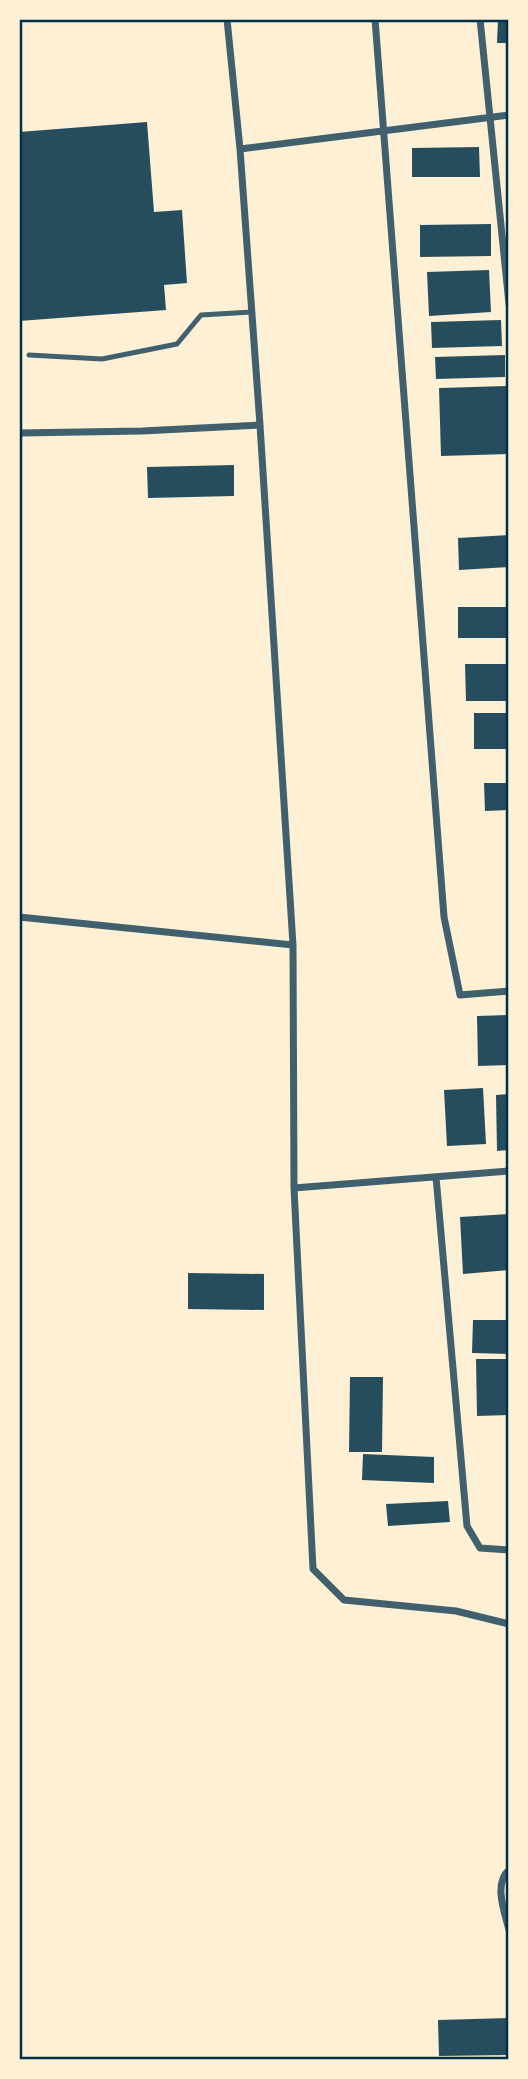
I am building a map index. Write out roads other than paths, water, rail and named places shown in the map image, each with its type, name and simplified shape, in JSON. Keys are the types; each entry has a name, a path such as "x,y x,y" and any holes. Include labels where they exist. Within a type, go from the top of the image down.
{"street":[{"path":"227,19 252,312 293,945 294,1188 313,1569 344,1600 456,1611 509,1624"},
{"path":"375,19 444,917 460,995 509,991"},
{"path":"480,19 509,304"},
{"path":"240,149 509,115"},
{"path":"19,433 260,425"},
{"path":"19,918 293,945"},
{"path":"294,1188 509,1171"},
{"path":"436,1177 467,1526 480,1548 509,1550"},
{"path":"509,1870 504,1874 500,1885 509,1930"}],"lane":[{"path":"29,355 102,359 177,344 201,315 252,312"}]}
